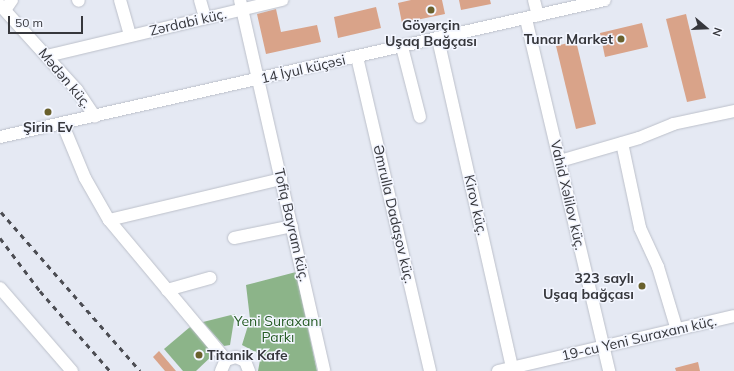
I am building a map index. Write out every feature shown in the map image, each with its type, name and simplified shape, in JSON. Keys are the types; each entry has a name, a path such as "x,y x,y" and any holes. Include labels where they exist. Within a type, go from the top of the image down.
{"street":[{"path":"120,0 130,36"},
{"path":"200,0 205,18"},
{"name":"Zərdabi küç.","path":"47,56 205,18 241,5 282,0"},
{"name":"Vahid Xəlilov küç.","path":"534,0 532,17 560,161 609,371"},
{"name":"14 İyul küçəsi","path":"0,137 63,125 605,0"},
{"name":"Mədən küç.","path":"6,5 95,117"},
{"name":"Tofiq Bayram küç.","path":"241,5 324,371"},
{"name":"Kirov küç.","path":"438,39 513,369"},
{"path":"402,47 420,117"},
{"name":"Əmrulla Dadaşov küç.","path":"357,57 430,371"},
{"path":"560,161 622,143 673,124 734,111"},
{"path":"63,125 85,178 109,220 167,290 224,366 241,358 249,371"},
{"path":"622,143 640,228 658,267 677,330"},
{"path":"109,220 281,179"},
{"path":"234,238 292,226"},
{"path":"167,290 210,278"},
{"path":"0,288 72,371"},
{"name":"19-cu Yeni Suraxanı küç.","path":"498,371 513,369 734,316"}],"green space":[{"name":"Yeni Suraxanı Parkı","path":"296,272 317,371 258,371 261,355 242,345 250,319 246,285"},
{"path":"235,314 230,345 224,346 203,322"},
{"path":"190,327 215,353 196,371 183,371 164,349"}],"building":[{"path":"411,0 442,0 445,14 402,23 398,3"},
{"path":"459,0 490,0 491,4 461,10"},
{"path":"376,7 381,28 338,38 334,17"},
{"path":"276,9 281,32 317,25 321,42 266,54 257,14"},
{"path":"686,14 706,98 687,102 666,19"},
{"path":"642,23 648,47 605,57 600,33"},
{"path":"576,41 596,124 576,129 556,46"},
{"path":"159,351 176,371 165,371 153,357"},
{"path":"698,362 700,371 676,371 675,368"}],"railway":[{"path":"1,212 140,371"},
{"path":"0,238 40,291 110,371"}],"place":[{"name":"Göyərçin Uşaq Bağçası","path":"431,10"},
{"name":"Tunar Market","path":"621,39"},
{"name":"Şirin Ev","path":"48,112"},
{"name":"323 saylı Uşaq bağçası","path":"642,286"},
{"name":"Titanik Kafe","path":"199,355"}]}
